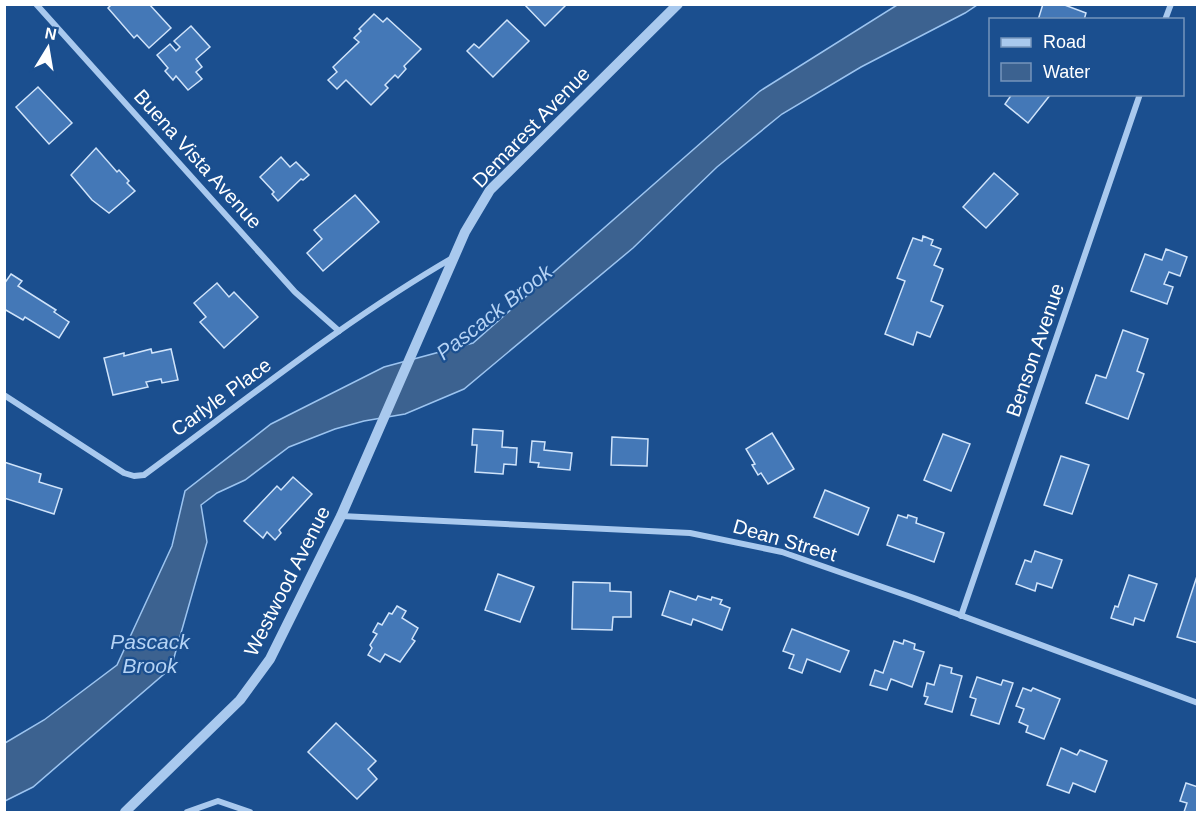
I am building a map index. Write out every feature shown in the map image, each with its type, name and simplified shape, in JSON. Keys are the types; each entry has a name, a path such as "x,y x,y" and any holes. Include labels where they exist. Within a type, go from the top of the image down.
{"street":[{"name":"Buena Vista Avenue","path":"36,4 295,292 339,331"},
{"name":"Demarest Avenue","path":"380,425 465,232 490,190 678,4"},
{"name":"Benson Avenue","path":"961,616 1139,96"},
{"name":"Carlyle Place","path":"4,395 124,473 134,476 144,475 339,331 420,276 454,256"},
{"name":"Westwood Avenue","path":"125,813 240,700 270,659 341,516 380,425"},
{"name":"Dean Street","path":"341,516 690,533 782,552 1197,703"},
{"path":"187,813 218,801 250,813"}],"water":[{"name":"Pascack Brook","path":"897,5 977,5 861,67 782,114 717,167 633,248 464,389 405,414 335,429 289,447 245,480 217,493 201,505 207,542 171,668 33,787 5,801 5,743 44,720 117,665 172,546 185,491 271,424 384,367 473,343 760,91"}],"building":[{"path":"112,4 149,4 171,28 149,48 137,35 134,38 108,8"},
{"path":"524,4 567,4 545,26"},
{"path":"1043,4 1062,4 1086,13 1085,18 1039,18"},
{"path":"374,14 383,22 387,18 421,49 404,66 406,69 398,78 395,75 385,85 388,88 371,105 346,80 337,89 328,80 337,72 333,67 359,42 354,38 361,31 359,29"},
{"path":"507,20 529,41 493,77 467,51 474,44 479,48"},
{"path":"191,26 210,47 196,59 202,67 196,72 202,79 188,90 176,76 173,80 165,71 168,68 157,55 170,44 176,51 180,47 174,41"},
{"path":"38,87 72,123 49,144 16,107"},
{"path":"1011,96 1049,96 1028,123 1005,104"},
{"path":"96,148 117,172 119,170 129,181 127,183 135,191 109,213 92,200 71,175"},
{"path":"281,157 290,167 296,162 309,175 301,179 278,201 272,194 274,192 260,177"},
{"path":"994,173 1018,194 986,228 963,207"},
{"path":"355,195 379,222 323,271 307,253 322,239 314,230"},
{"path":"923,236 933,240 931,245 941,249 934,265 943,269 931,301 943,306 930,337 917,332 913,345 885,334 905,281 897,278 913,238 922,241"},
{"path":"1166,249 1187,257 1180,276 1169,272 1164,284 1173,287 1167,304 1131,291 1145,254 1162,260"},
{"path":"11,274 22,281 18,286 56,310 54,312 69,322 59,338 25,317 23,320 4,309 4,284"},
{"path":"217,283 229,297 234,292 258,317 224,348 200,322 206,317 194,303"},
{"path":"1123,330 1148,339 1137,371 1144,374 1128,419 1086,403 1096,375 1106,378"},
{"path":"151,349 152,353 171,349 178,380 162,383 161,379 146,382 148,387 113,395 104,358"},
{"path":"473,429 503,431 502,447 517,448 516,465 504,464 503,474 475,472 477,445 472,445"},
{"path":"772,433 794,469 768,484 761,473 758,475 752,465 755,464 746,449"},
{"path":"943,434 970,444 951,491 924,480"},
{"path":"612,437 648,439 647,466 611,465"},
{"path":"532,441 545,442 544,450 572,453 570,470 538,467 539,463 530,462"},
{"path":"1061,456 1089,465 1072,514 1044,505"},
{"path":"4,462 41,474 39,482 62,489 54,514 4,498"},
{"path":"293,477 312,494 279,530 281,533 275,540 267,532 263,538 244,521 277,486 281,490"},
{"path":"825,490 869,508 858,535 814,517"},
{"path":"898,515 917,518 916,523 944,533 934,562 887,545"},
{"path":"1035,551 1062,560 1052,588 1037,583 1035,591 1016,584 1025,560 1031,562"},
{"path":"498,574 534,587 520,622 485,610"},
{"path":"1129,575 1157,584 1144,621 1135,618 1133,625 1111,618 1115,606 1118,607"},
{"path":"1198,576 1198,643 1177,637"},
{"path":"573,582 610,583 610,591 631,592 631,617 613,617 612,630 572,629"},
{"path":"670,591 696,600 698,596 711,600 712,597 722,600 720,604 730,608 722,630 693,619 691,625 662,615"},
{"path":"397,606 406,611 402,618 418,628 412,639 415,641 400,662 385,654 380,662 368,655 372,648 370,645 377,634 373,632 378,623 382,625 389,613 392,614"},
{"path":"792,629 849,651 840,672 807,659 802,673 789,668 794,655 783,651"},
{"path":"904,640 915,644 914,649 924,652 912,687 891,679 887,690 870,685 875,670 883,673 894,641 903,644"},
{"path":"940,665 952,668 951,673 962,676 952,712 925,704 928,697 924,696 927,683 934,685"},
{"path":"977,677 1001,685 1003,680 1013,683 999,724 971,715 976,699 970,697"},
{"path":"1023,688 1031,691 1033,688 1060,699 1044,739 1026,732 1028,726 1019,722 1024,709 1016,706"},
{"path":"336,723 376,761 368,769 377,779 357,799 308,752"},
{"path":"1061,748 1077,755 1080,750 1107,761 1095,792 1073,783 1069,793 1047,785"},
{"path":"1186,783 1198,787 1198,812 1184,812 1187,803 1180,801"}]}
